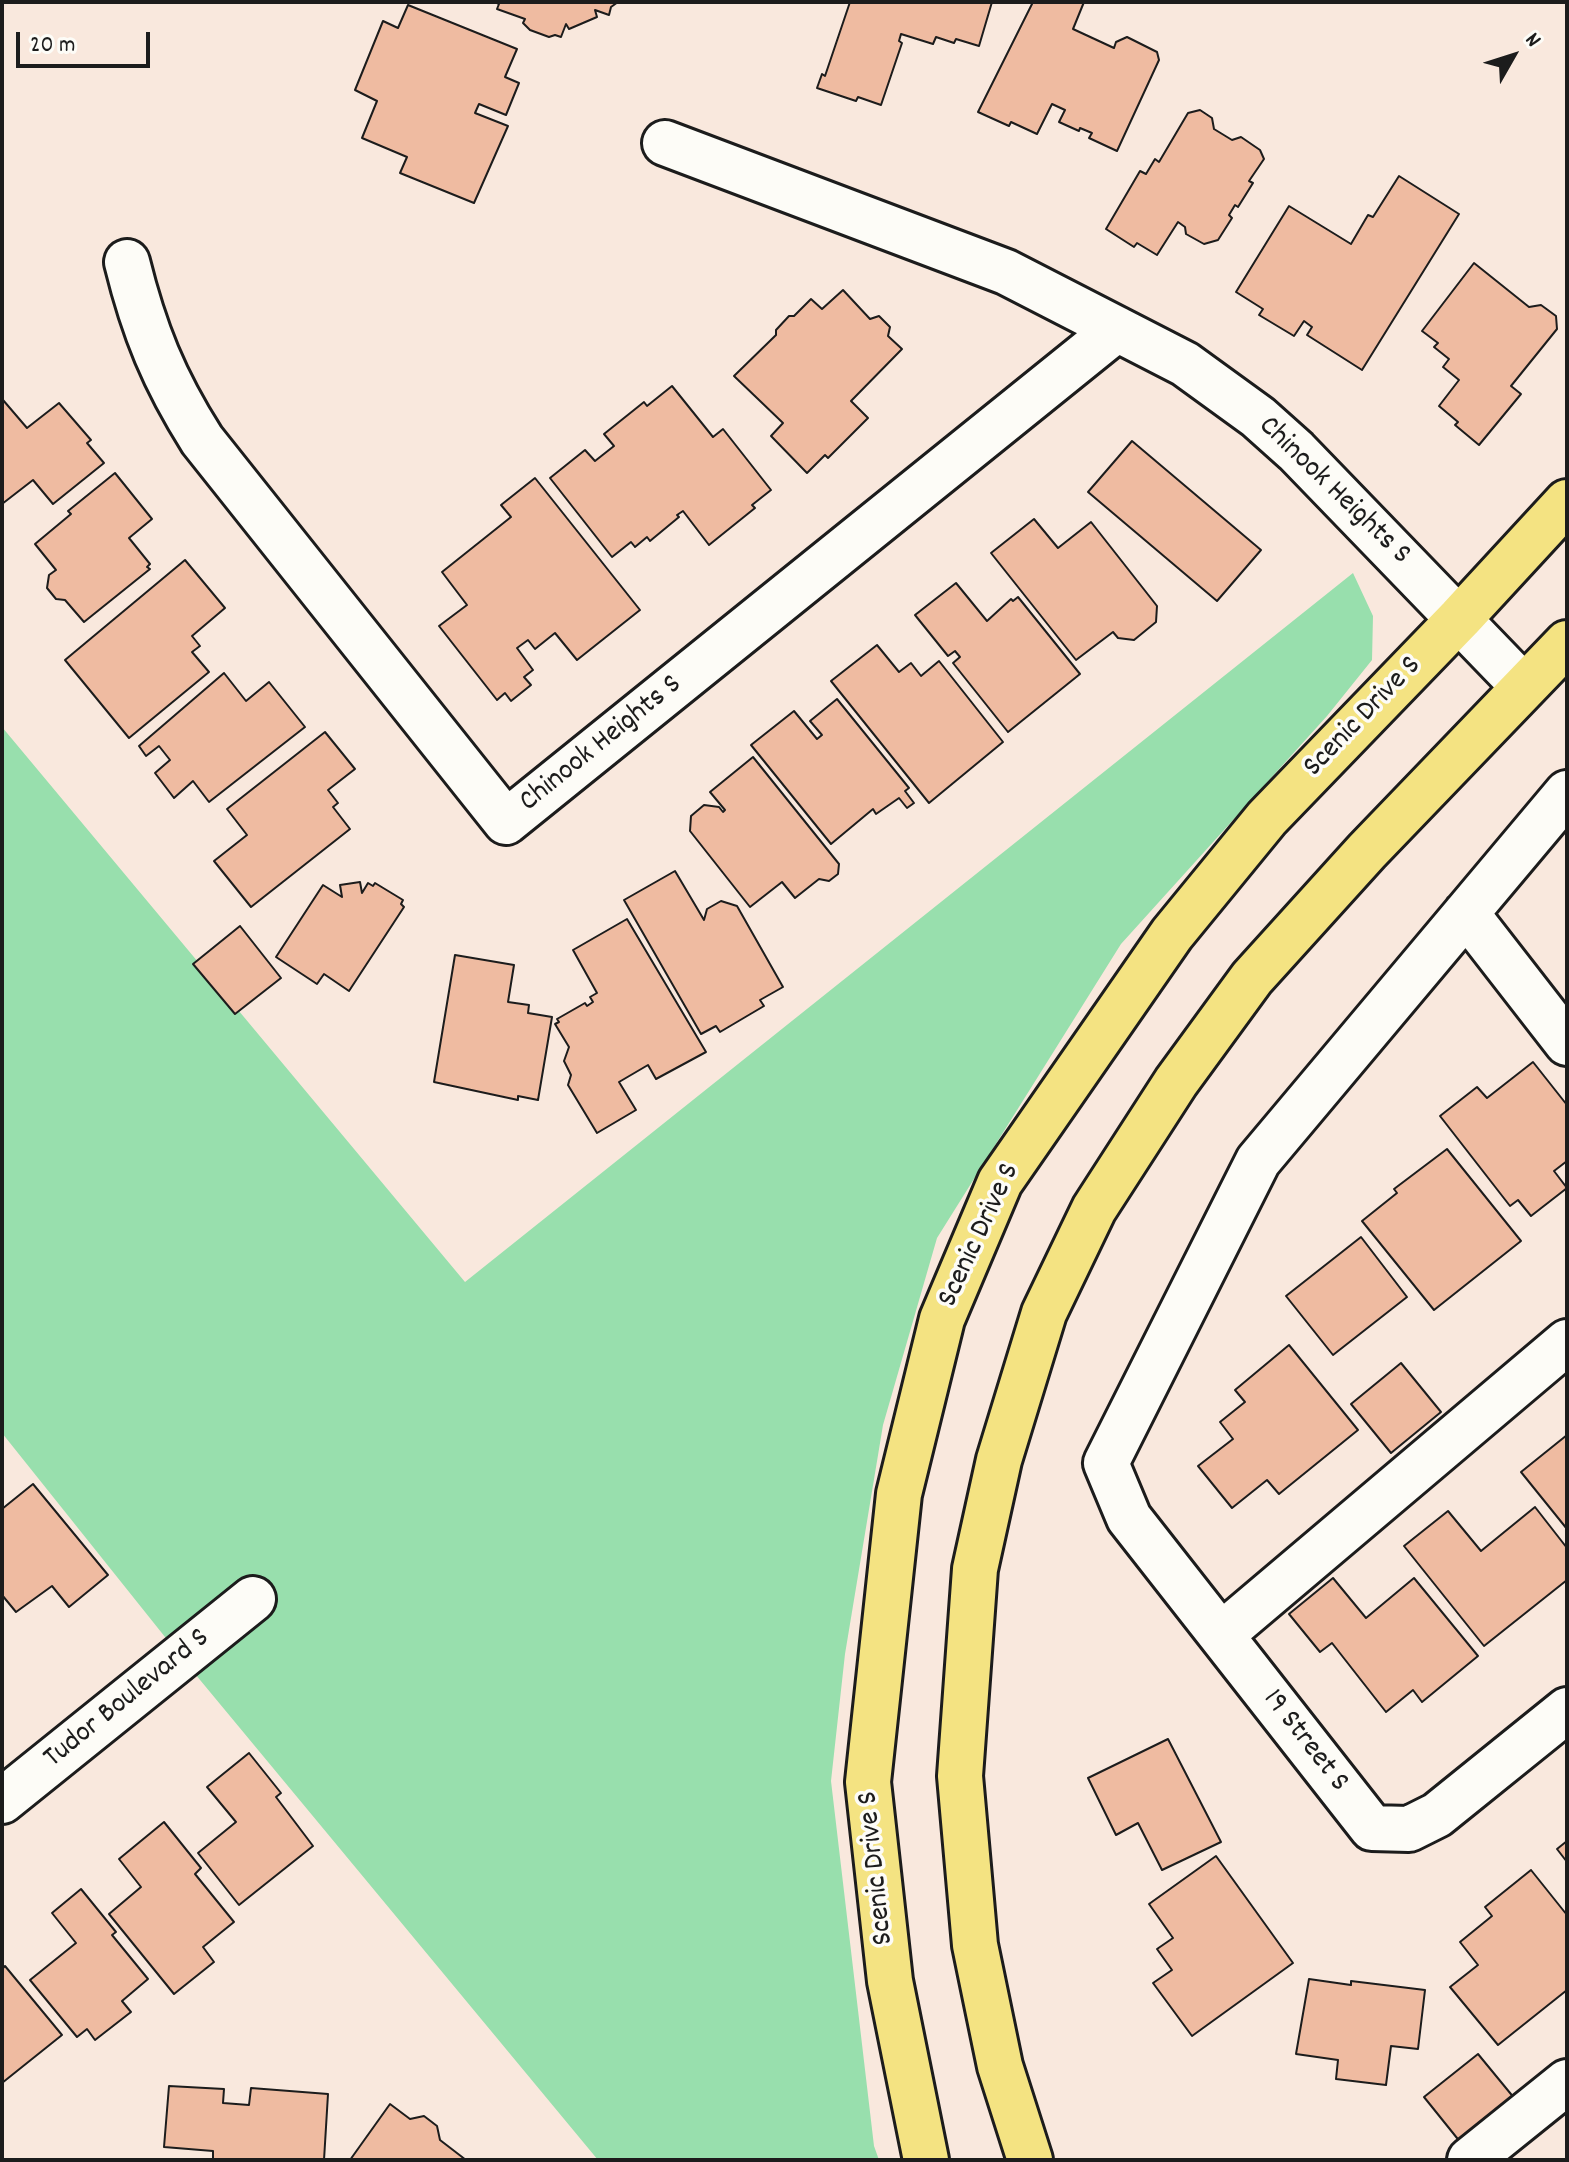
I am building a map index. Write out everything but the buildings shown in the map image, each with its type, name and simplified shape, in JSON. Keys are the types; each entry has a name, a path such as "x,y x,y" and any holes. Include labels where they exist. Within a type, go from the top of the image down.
{"main road":[{"name":"Scenic Drive S","path":"926,2160 890,1981 868,1782 899,1494 942,1319 1000,1182 1172,934 1267,818 1567,502"},
{"path":"1030,2160 1000,2066 975,1945 960,1776 975,1569 999,1460 1044,1313 1094,1209 1176,1082 1252,978 1367,851 1567,643"}],"street":[{"name":"Chinook Heights S","path":"665,143 1006,272 1185,364 1258,417 1296,451 1524,687"},
{"name":"Chinook Heights S","path":"127,262 138,309 154,354 174,396 202,440 506,822 1117,329"},
{"path":"1567,793 1466,913 1567,1043"},
{"name":"19 Street S","path":"1466,913 1258,1161 1106,1463 1129,1518 1372,1828 1409,1829 1437,1815 1567,1710"},
{"path":"1221,1635 1567,1342"},
{"name":"Tudor Boulevard S","path":"2,1801 253,1599"},
{"path":"1479,2157 1567,2082"}],"green space":[{"path":"1353,573 1373,616 1372,660 1327,716 1121,944 937,1238 883,1425 845,1654 831,1781 874,2146 879,2160 598,2160 181,1657 2,1433 2,727 465,1282"}]}
